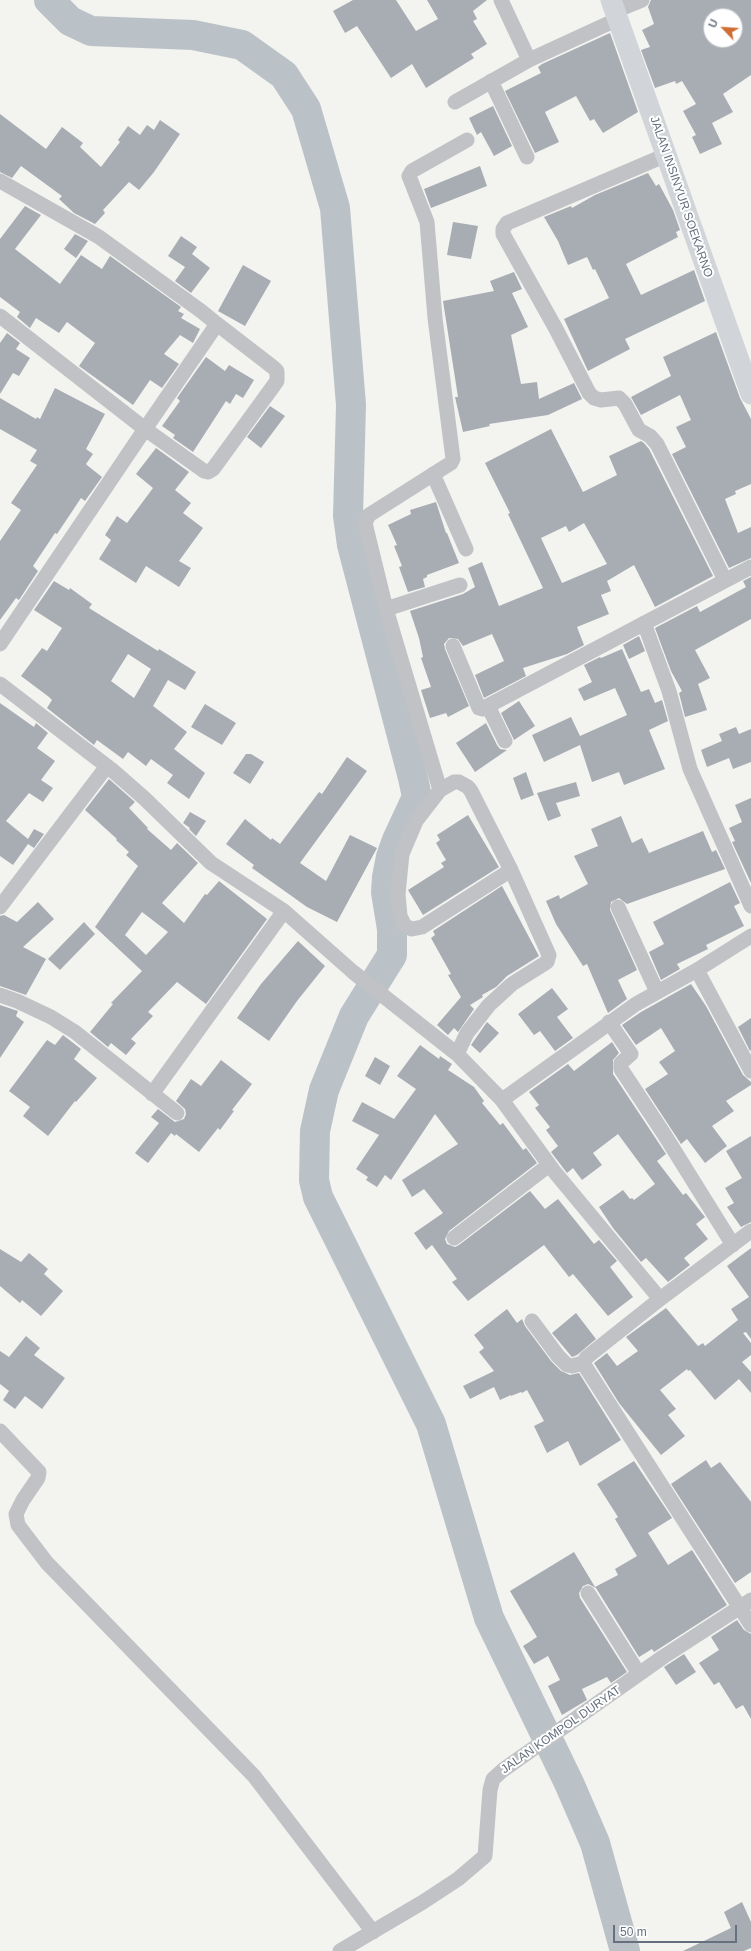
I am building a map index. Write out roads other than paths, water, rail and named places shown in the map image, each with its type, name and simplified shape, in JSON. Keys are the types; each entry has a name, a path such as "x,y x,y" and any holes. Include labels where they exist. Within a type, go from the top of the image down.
{"main road":[{"name":"JALAN INSINYUR SOEKARNO","path":"615,10 751,394"}],"street":[{"path":"501,0 529,60"},
{"path":"455,102 615,10 642,0"},
{"path":"491,81 527,157"},
{"path":"440,790 386,609 365,523 366,519 451,463 454,457 435,318 427,222 409,176 412,171 467,140"},
{"path":"666,156 507,223 503,229 503,234 556,329 589,393 594,398 601,400 619,398 625,404 639,430 650,436 657,444 725,580"},
{"path":"0,181 99,237 274,368 278,375 277,381 213,469 208,472 204,471 145,429 0,316"},
{"path":"0,644 217,324"},
{"path":"433,474 466,549"},
{"path":"452,646 479,708 482,709 751,567"},
{"path":"386,609 460,585"},
{"path":"644,623 667,684 690,769 751,906"},
{"path":"0,684 107,766 144,798 211,863 284,911 353,972 457,1054 502,1100 549,1165 660,1299"},
{"path":"488,706 505,741"},
{"path":"0,907 107,766"},
{"path":"457,1054 467,1033 489,1005 512,984 546,962 549,957 511,870 468,787 464,784 454,782 440,790 416,821 402,854 398,894 400,916 406,926 412,929 422,927 511,870"},
{"path":"618,907 657,992"},
{"path":"152,1094 284,911"},
{"path":"502,1100 609,1022 751,936"},
{"path":"697,970 751,1071"},
{"path":"0,995 17,1001 51,1017 74,1032 177,1113"},
{"path":"609,1022 631,1054 620,1063 621,1069 664,1134 733,1245"},
{"path":"454,1238 549,1165"},
{"path":"532,1321 558,1356 567,1365 572,1366 583,1363 587,1357 660,1299 751,1231"},
{"path":"583,1363 745,1604 751,1625"},
{"path":"0,1431 39,1472 38,1478 23,1500 16,1514 18,1525 47,1563 254,1776 373,1932"},
{"path":"588,1593 639,1674"},
{"name":"JALAN KOMPOL DURYAT","path":"340,1951 452,1883 478,1864 485,1856 490,1790 493,1779 503,1770 639,1674 745,1604"}],"waterway":[{"path":"49,0 70,21 91,31 193,35 242,45 284,75 306,109 335,208 351,405 348,516 352,545 417,797 397,840 391,857 387,877 386,892 392,929 392,955 354,1016 324,1090 315,1131 314,1180 318,1197 431,1424 489,1618 569,1783 595,1843 625,1951"}]}
